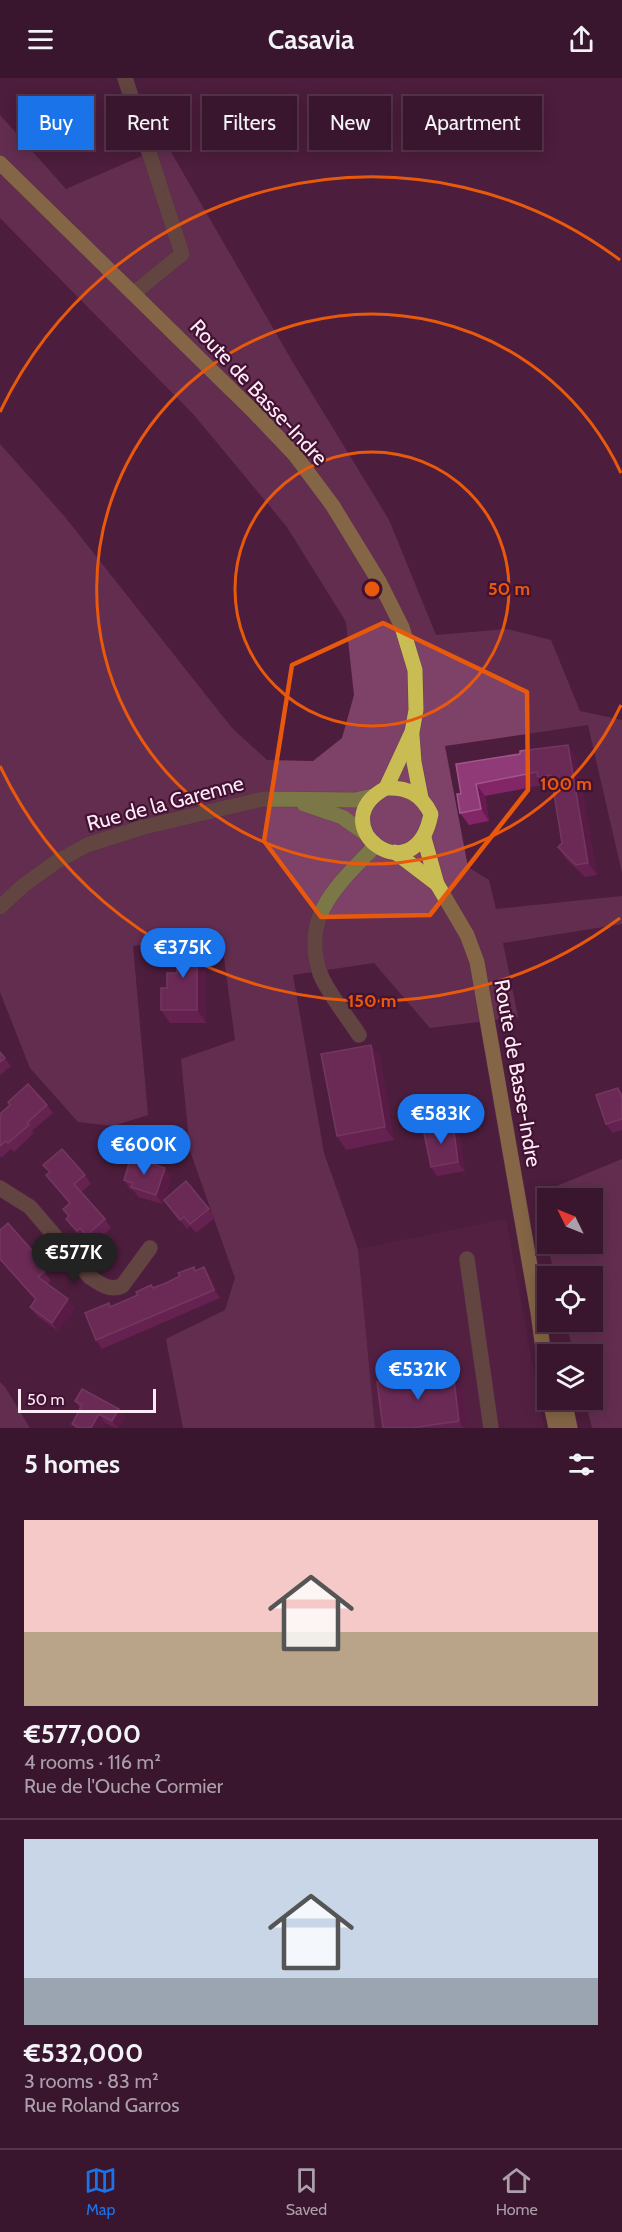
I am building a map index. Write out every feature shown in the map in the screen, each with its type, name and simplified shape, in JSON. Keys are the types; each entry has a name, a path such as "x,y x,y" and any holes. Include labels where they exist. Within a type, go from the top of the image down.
{"main road":[{"name":"Route de Basse-Indre","path":"0,164 263,421 295,455 333,506 380,583 402,627 415,670 416,710 412,732 414,762 421,798"},
{"name":"Route de Basse-Indre","path":"380,792 412,732"},
{"path":"400,788 412,791 421,798 431,814 424,838 415,848 395,852 375,846 365,833 364,813 380,792 400,788"},
{"name":"Route de Basse-Indre","path":"424,838 437,884 467,935 477,962 537,1306"},
{"name":"Route de Basse-Indre","path":"395,852 437,884"},
{"path":"552,1410 556,1428"},
{"path":"566,1410 570,1428"}],"street":[{"path":"125,78 182,254 134,293"},
{"name":"Rue de la Garenne","path":"0,907 56,862 87,845 144,827 263,799 355,800 380,792"},
{"name":"Rue de la Garenne","path":"289,800 323,809 342,817 365,833"},
{"path":"359,1035 320,974 314,935 319,915 328,897 375,846"},
{"path":"0,1188 30,1207 90,1277 102,1286 117,1288 122,1286 150,1248"},
{"path":"467,1259 490,1428"}],"highlighted area":[{"path":"383,623 527,692 528,790 430,915 321,917 264,841 292,665"}],"shaded area":[{"path":"0,115 18,135 18,150 31,150 66,189 156,150 170,150 295,366 389,520 436,635 507,629 551,640 580,711 622,720 622,873 588,725 445,746 468,867 489,880 496,909 622,896 622,924 503,943 518,1017 430,1028 374,963 293,975 324,1153 358,1249 375,1428 183,1428 166,1339 225,1310 235,1278 190,1151 181,1059 235,1040 221,935 133,946 148,1115 113,1126 78,1122 30,1068 0,992 0,444 65,517 232,728 267,760 313,761 342,738 354,695 346,622 287,527 194,415 0,218"},
{"path":"622,1159 622,1428 592,1428 588,1410 603,1410 603,1344 572,1344 568,1332 603,1332 603,1266 553,1266 550,1254 603,1254 603,1188 552,1188"},
{"path":"506,1219 537,1390 537,1410 541,1410 544,1428 375,1428 358,1249"},
{"path":"0,1382 5,1387 30,1428 0,1428"}],"building":[{"path":"568,745 588,863 576,865 558,847 562,843 551,775 538,777 537,772 476,784 481,809 460,813 457,794 461,794 456,764 520,754 520,751"},
{"path":"197,937 197,1010 161,1010 161,988 167,988 167,973 177,973 176,938"},
{"path":"371,1045 385,1127 337,1136 321,1054"},
{"path":"0,1052 5,1058 0,1062"},
{"path":"28,1084 47,1105 27,1123 29,1125 8,1143 6,1141 0,1146 0,1114 10,1105 8,1102"},
{"path":"618,1088 622,1098 622,1119 606,1124 596,1095"},
{"path":"453,1123 458,1162 431,1167 423,1128"},
{"path":"62,1149 85,1175 74,1184 105,1219 87,1235 80,1228 77,1231 66,1219 69,1216 63,1209 70,1203 46,1175 50,1172 43,1165"},
{"path":"131,1157 165,1168 156,1195 131,1187 133,1183 124,1180"},
{"path":"186,1181 209,1209 190,1224 184,1217 180,1220 164,1200"},
{"path":"8,1223 42,1262 38,1265 44,1272 38,1277 68,1299 52,1323 30,1307 36,1299 0,1259 0,1230"},
{"path":"194,1267 195,1271 204,1267 214,1290 96,1340 85,1313 109,1303 110,1307 138,1295 136,1292 151,1285 153,1288 166,1283 180,1276 178,1273"},
{"path":"453,1372 459,1421 411,1428 383,1428 377,1382"},
{"path":"82,1389 119,1409 112,1421 99,1414 91,1428 79,1428 72,1424 82,1405 75,1401"}]}
